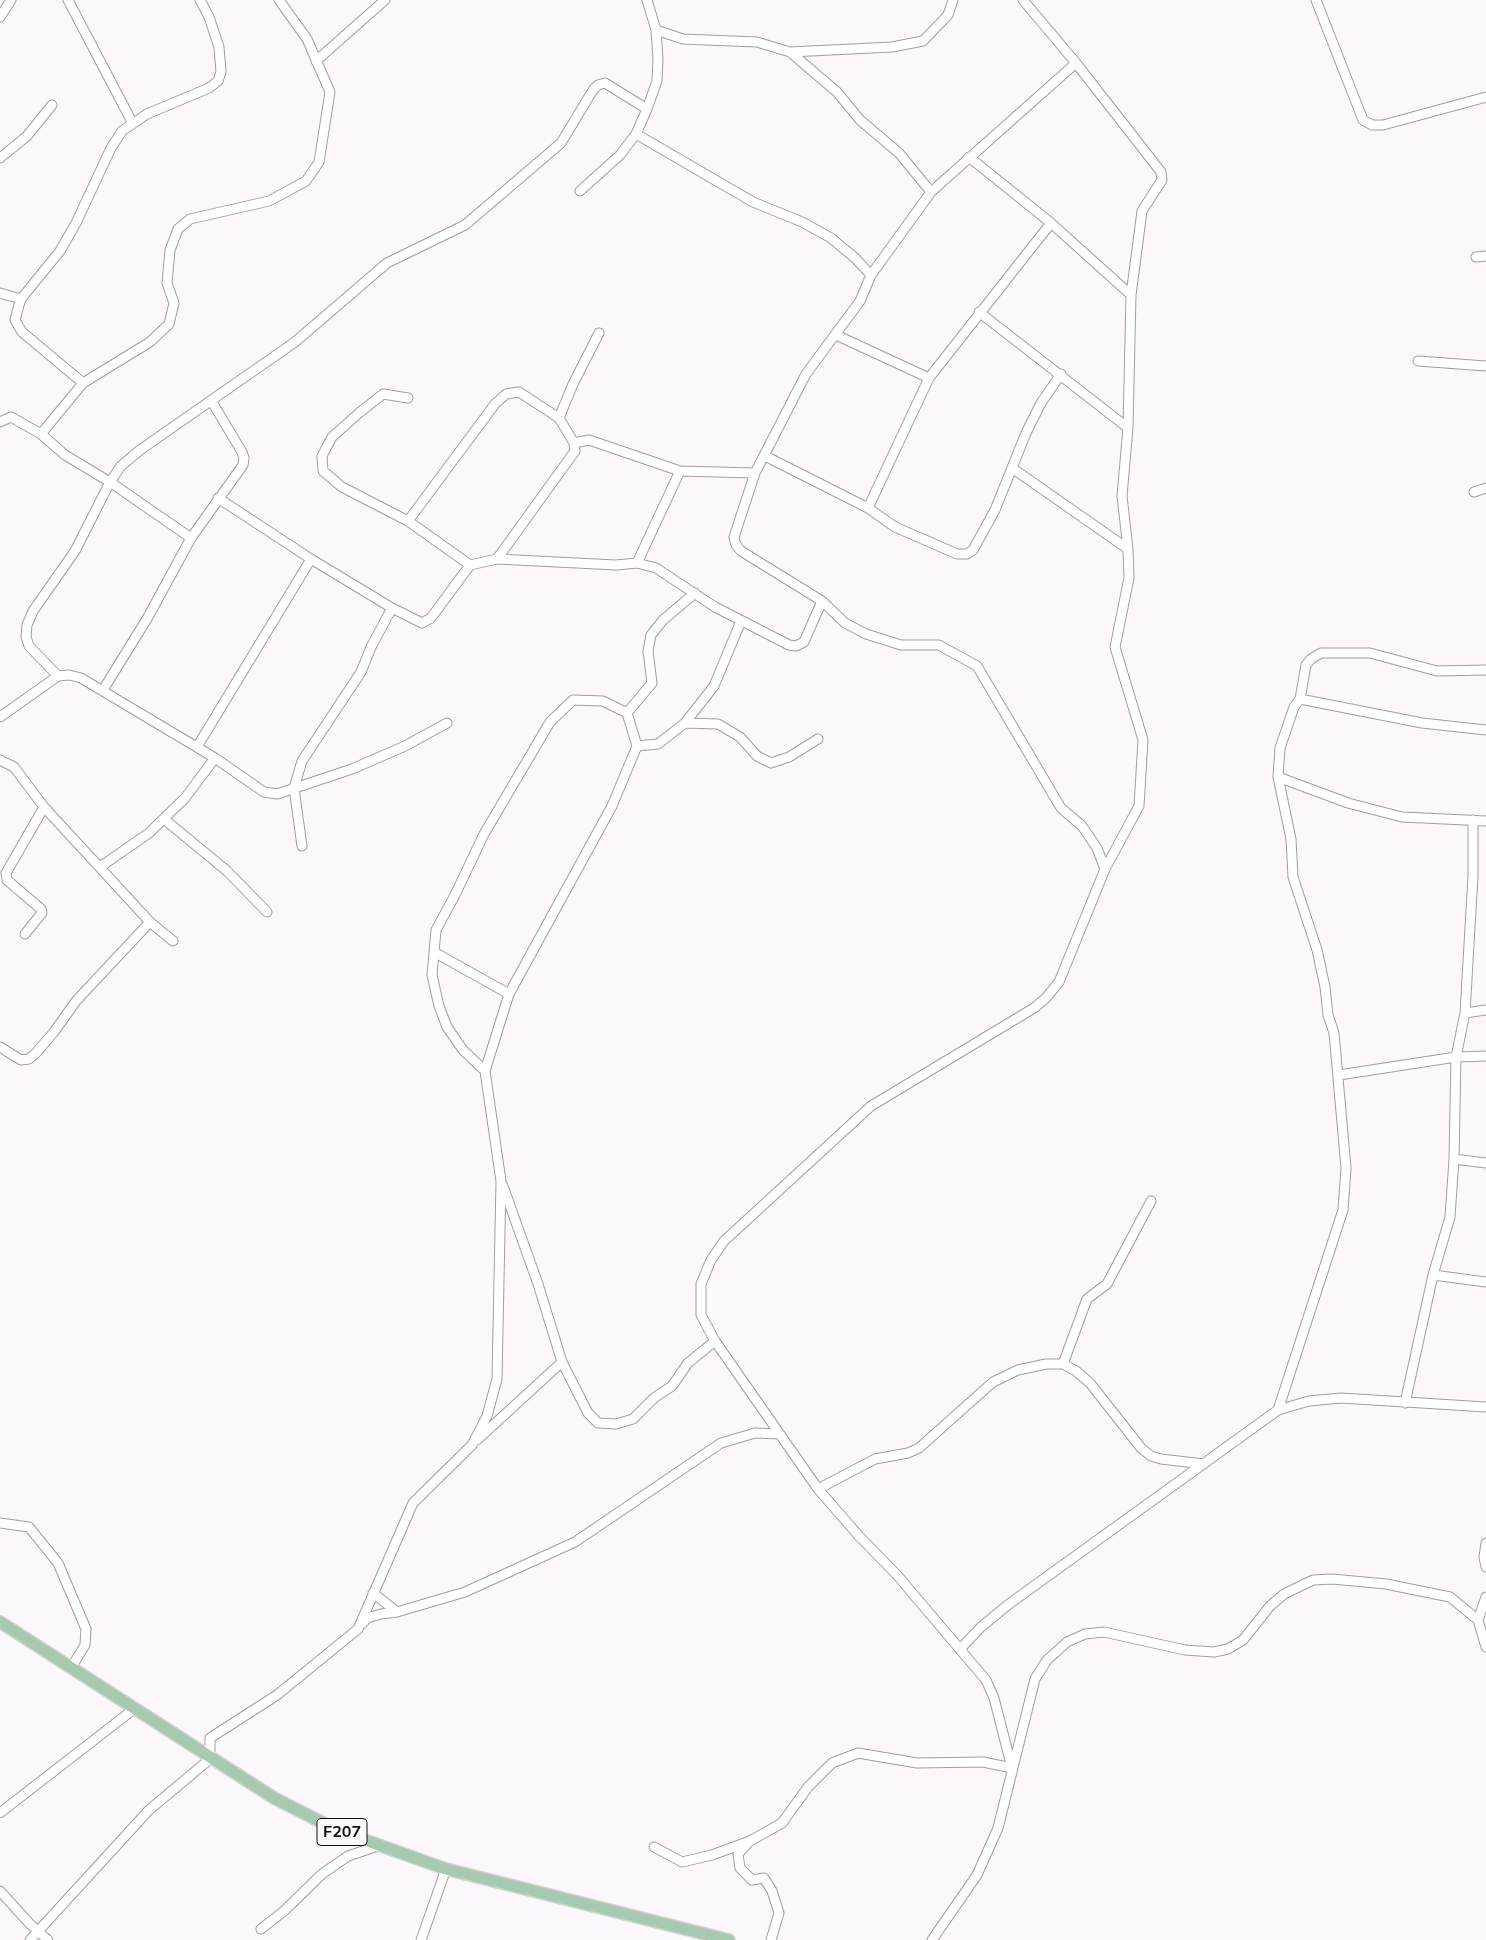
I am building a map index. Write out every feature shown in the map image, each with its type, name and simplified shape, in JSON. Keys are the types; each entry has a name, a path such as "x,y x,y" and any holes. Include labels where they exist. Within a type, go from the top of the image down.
{"main road":[{"name":"F207","path":"0,1622 210,1759 274,1798 337,1830 446,1869 729,1940"}],"street":[{"path":"0,18 11,0"},
{"path":"68,0 132,122"},
{"path":"83,383 22,332 15,320 21,299 60,251 76,222 110,148 122,131 132,122 209,88 218,81 221,72 220,48 209,17 200,0"},
{"path":"41,434 83,383 150,342 169,324 174,303 168,283 170,250 178,230 190,219 269,201 306,181 319,162 330,92 307,38 279,0"},
{"path":"316,61 384,0"},
{"path":"580,191 620,155 636,134 647,109 656,81 656,30 647,0"},
{"path":"656,30 684,40 757,42 790,52 892,46 923,41 948,14 953,0"},
{"path":"1012,1768 994,1698 986,1680 961,1648 818,1489 715,1340 701,1315 701,1284 710,1260 724,1241 871,1106 1034,1008 1046,998 1059,982 1105,869 1139,806 1143,740 1115,647 1129,578 1122,496 1128,428 1131,295 1142,211 1162,180 1161,172 1076,63 1023,0"},
{"path":"1316,0 1363,120 1372,125 1383,125 1486,97"},
{"path":"790,52 837,92 860,120 899,153 931,192"},
{"path":"1076,63 931,192 871,274 860,301 806,374 755,473 734,537 736,545 741,551 822,601 845,623 866,634 901,645 939,645 977,666 1062,808 1082,826 1097,848 1105,869"},
{"path":"58,676 29,646 27,625 33,611 74,551 110,482 121,466 140,450 212,402 295,342 386,262 465,225 561,143 592,90 598,85 605,83 647,109"},
{"path":"0,158 27,136 52,105"},
{"path":"636,134 753,202 802,222 831,238 871,274"},
{"path":"969,157 1051,223 1131,295"},
{"path":"868,508 929,378 979,312 1051,223"},
{"path":"1476,258 1486,256"},
{"path":"0,294 21,299"},
{"path":"979,312 1128,428"},
{"path":"559,418 572,384 599,332"},
{"path":"836,335 929,378"},
{"path":"1418,361 1486,366"},
{"path":"765,456 868,508 896,527 957,554 967,554 973,550 995,510 1026,433 1041,403 1061,374"},
{"path":"408,521 495,404 506,394 519,392 559,418 574,443 575,451 497,558"},
{"path":"408,398 383,394 332,437 322,456 324,471 342,487 408,521 470,565"},
{"path":"104,690 148,617 190,538 242,464 244,458 212,402"},
{"path":"0,422 12,417 41,434 65,455 110,482 190,538"},
{"path":"574,443 589,440 680,471 755,473"},
{"path":"1012,468 1128,549"},
{"path":"637,564 680,471"},
{"path":"1474,492 1486,488"},
{"path":"218,498 392,608 422,623 427,621 470,565 497,558 616,565 637,564 656,568 715,607 788,645 796,646 804,642 822,601"},
{"path":"197,747 311,558"},
{"path":"626,713 652,683 648,651 650,635 663,620 695,593"},
{"path":"302,846 294,788 302,761 361,672 370,648 392,608"},
{"path":"637,746 658,744 684,723 714,686 741,620"},
{"path":"1278,1410 1342,1210 1346,1168 1334,1033 1328,1015 1325,987 1317,950 1293,877 1291,839 1278,778 1280,748 1294,707 1300,699 1306,665 1311,659 1321,654 1370,653 1437,670 1486,670"},
{"path":"0,717 58,676 69,675 81,678 215,758 264,792 277,794 294,788 300,788 352,769 405,746 446,724"},
{"path":"1300,699 1422,723 1486,730"},
{"path":"472,1445 487,1416 496,1379 501,1181 485,1071 509,994 612,806 637,746 626,713 603,701 573,700 550,722 484,834 456,895 436,930 432,975 447,1027 463,1050 485,1071"},
{"path":"684,723 718,724 740,737 757,756 771,763 789,757 818,739"},
{"path":"100,867 149,833 164,819 185,798 215,758"},
{"path":"0,760 14,767 44,807 150,922 172,941"},
{"path":"1278,778 1348,802 1402,817 1486,821"},
{"path":"25,934 42,913 41,909 7,880 6,873 44,807"},
{"path":"164,819 227,871 267,912"},
{"path":"1405,1404 1433,1275 1450,1217 1454,1159 1456,1057 1465,1013 1473,876 1473,820"},
{"path":"0,1046 21,1060 29,1059 54,1032 76,1000 150,922"},
{"path":"434,952 509,994"},
{"path":"1465,1013 1486,1010"},
{"path":"1339,1075 1456,1057 1486,1056"},
{"path":"1454,1159 1486,1163"},
{"path":"501,1181 538,1284 562,1362 588,1413 598,1424 616,1424 633,1419 654,1398 672,1386 688,1363 715,1340"},
{"path":"1063,1364 1087,1299 1107,1284 1151,1201"},
{"path":"1433,1275 1486,1282"},
{"path":"358,1629 413,1502 562,1362"},
{"path":"818,1489 876,1459 908,1453 919,1448 993,1382 1018,1370 1046,1364 1063,1364 1076,1371 1090,1383 1141,1448 1151,1456 1161,1460 1204,1464"},
{"path":"961,1648 1009,1604 1278,1410 1309,1401 1341,1398 1405,1404 1486,1407"},
{"path":"30,1940 149,1810 210,1759 210,1738 277,1695 358,1629 367,1618 397,1612 465,1592 575,1542 721,1442 755,1433 780,1434"},
{"path":"0,1523 29,1526 58,1564 86,1629 85,1645 72,1668"},
{"path":"1486,1543 1484,1557 1486,1567"},
{"path":"932,1940 976,1875 998,1828 1035,1679 1056,1650 1067,1642 1085,1634 1104,1632 1185,1650 1214,1652 1228,1649 1243,1640 1270,1606 1284,1594 1313,1580 1332,1579 1386,1584 1450,1597 1478,1620 1486,1647"},
{"path":"373,1593 397,1612"},
{"path":"1478,1620 1486,1597"},
{"path":"0,1813 134,1709"},
{"path":"654,1847 682,1862 712,1855 750,1841 782,1823 808,1787 832,1763 858,1753 918,1763 983,1762 1012,1768"},
{"path":"750,1841 738,1854 740,1868 752,1880 764,1878 772,1891 779,1913 771,1940"},
{"path":"261,1929 284,1911 322,1874 348,1856 378,1846"},
{"path":"421,1940 446,1869"},
{"path":"0,1891 48,1940"}]}
